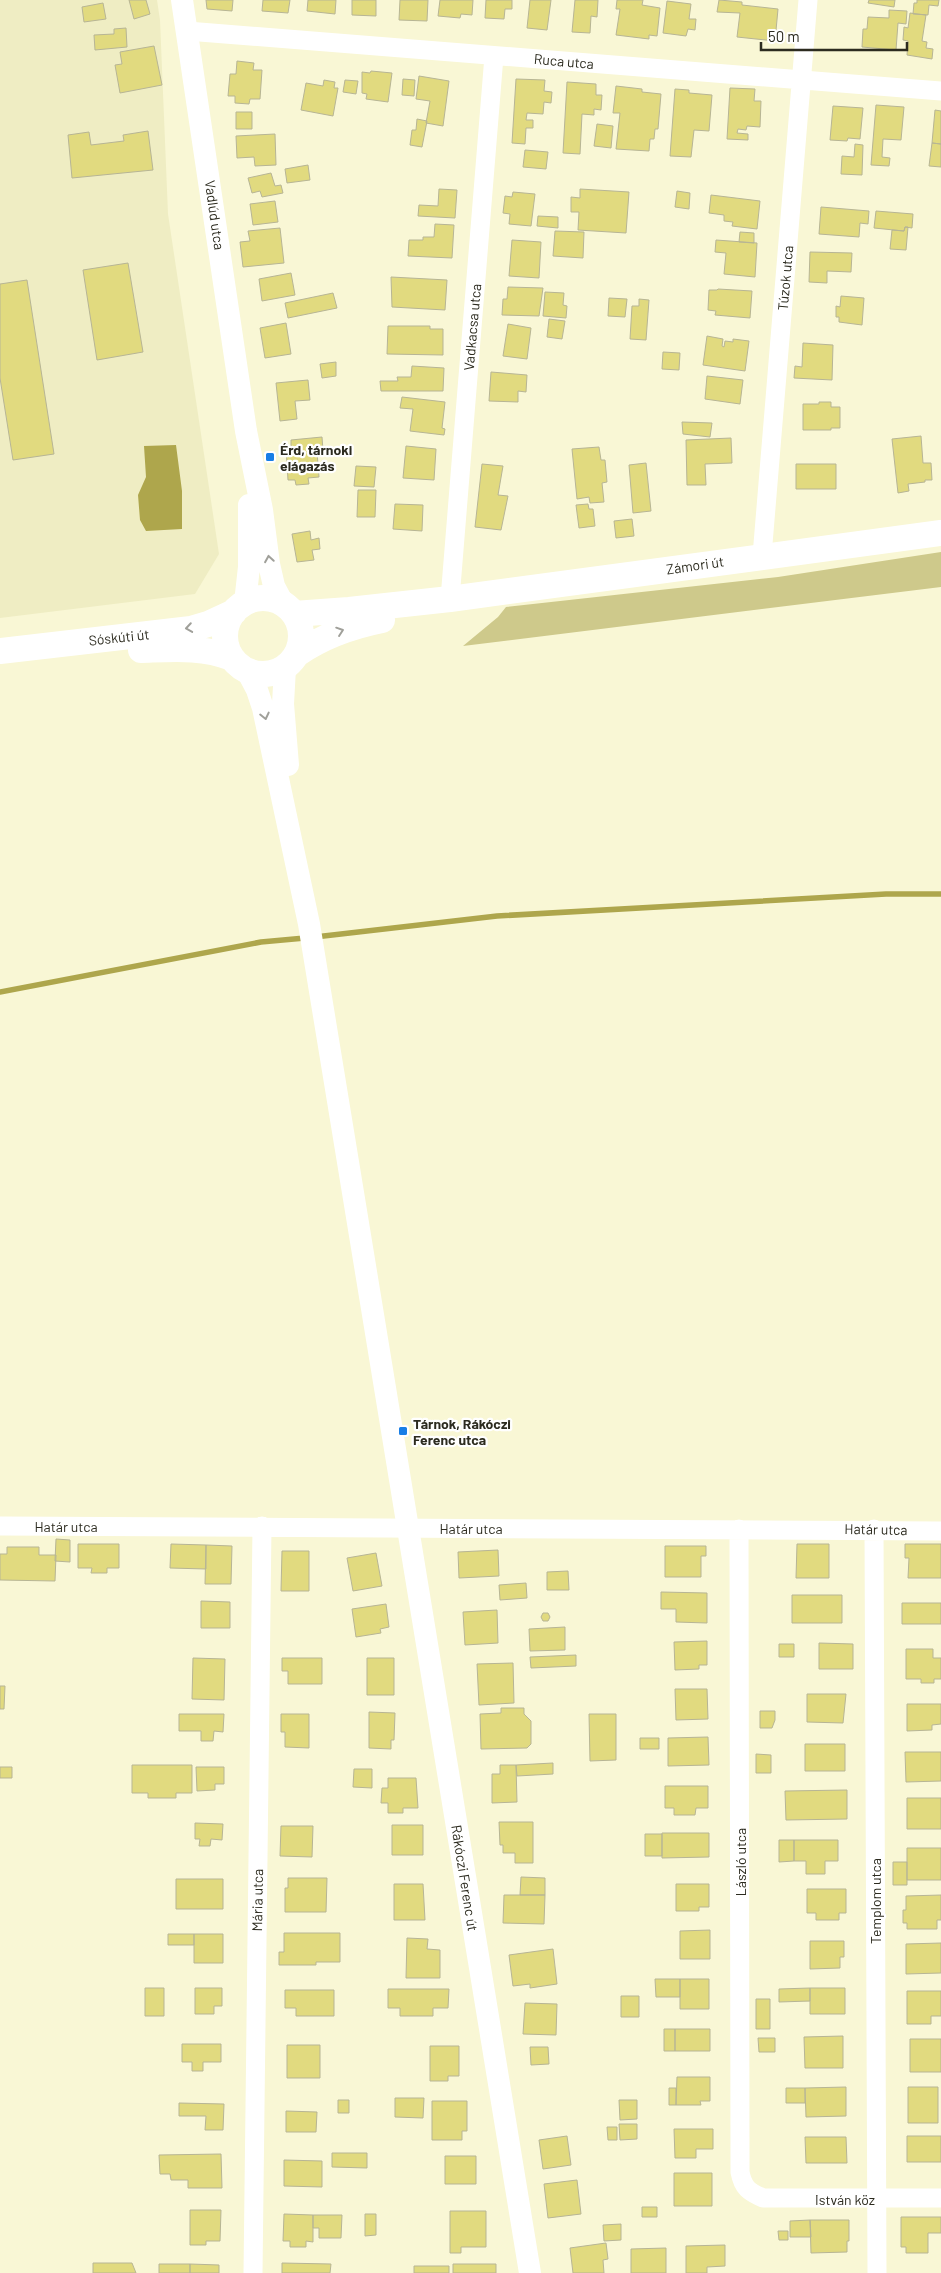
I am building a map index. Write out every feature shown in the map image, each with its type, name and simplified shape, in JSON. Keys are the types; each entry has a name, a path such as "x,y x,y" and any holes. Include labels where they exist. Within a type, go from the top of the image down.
{"main road":[{"name":"Zámori út","path":"289,609 349,610 450,599 941,533"},
{"path":"260,598 268,599 289,609 301,633 291,661 267,675 239,665 225,640 229,620 239,607 260,598"},
{"name":"Zámori út","path":"291,661 312,643 336,632 370,622 411,614 450,599"},
{"name":"Sóskúti út","path":"0,651 192,628 208,624 239,607"},
{"name":"Sóskúti út","path":"0,657 192,648 219,653 239,665"}],"street":[{"name":"Vadlúd utca","path":"182,0 246,431 262,510 274,586 289,609"},
{"name":"Túzok utca","path":"762,556 808,0"},
{"name":"Ruca utca","path":"187,31 941,92"},
{"name":"Vadkacsa utca","path":"450,599 494,56"},
{"name":"Vadlúd utca","path":"239,607 249,567 246,431"},
{"path":"291,661 283,704 293,844"},
{"path":"239,665 257,690 263,708 293,844"},
{"name":"Rákóczi Ferenc út","path":"293,844 315,956 530,2273"},
{"name":"Határ utca","path":"0,1526 874,1529 941,1531"},
{"name":"Mária utca","path":"253,2273 262,1526"},
{"name":"László utca","path":"739,1529 740,2172 743,2184 750,2192"},
{"name":"Templom utca","path":"874,1529 877,2273"},
{"name":"István köz","path":"750,2192 762,2198 941,2198"}],"shaded area":[{"path":"0,0 157,0 160,20 168,214 219,554 195,594 0,618"},
{"path":"176,445 182,491 182,529 146,531 140,520 138,495 146,477 144,446"},
{"path":"941,552 941,587 463,646 498,617 506,607 778,577"}],"building":[{"path":"129,0 146,0 150,14 134,19"},
{"path":"206,0 233,0 232,11 207,9"},
{"path":"263,0 290,0 288,13 262,11"},
{"path":"308,0 336,0 335,14 307,11"},
{"path":"352,0 376,0 376,16 352,15"},
{"path":"400,0 428,0 427,21 399,20"},
{"path":"440,0 473,0 472,15 461,14 460,18 438,16"},
{"path":"486,0 512,0 512,9 505,9 504,19 485,18"},
{"path":"530,0 551,0 547,30 527,28"},
{"path":"575,0 598,0 597,17 591,16 590,33 572,32"},
{"path":"617,0 643,0 642,5 660,8 657,36 649,35 649,39 616,35 620,9 616,9"},
{"path":"719,0 778,9 775,41 737,37 740,13 717,12"},
{"path":"869,0 895,0 894,7 868,3"},
{"path":"917,0 939,0 938,6 929,5 928,15 913,14 914,3 917,3"},
{"path":"667,1 691,4 689,19 696,19 695,30 688,29 686,36 663,33"},
{"path":"103,3 106,19 84,22 82,7"},
{"path":"889,10 907,11 906,24 898,23 896,50 862,47 863,29 867,29 868,17 889,18"},
{"path":"910,13 926,15 922,41 927,42 926,48 933,49 932,59 907,55 908,41 903,40 904,27 908,28"},
{"path":"126,28 127,47 95,50 94,35 114,34 114,29"},
{"path":"154,46 162,85 120,93 115,65 122,64 120,52"},
{"path":"237,61 254,63 253,70 262,70 260,99 250,99 249,104 235,103 235,96 228,96 230,74 236,74"},
{"path":"371,71 392,73 388,102 366,99 367,94 362,93 362,72 370,73"},
{"path":"419,76 449,81 443,126 426,123 430,101 416,99"},
{"path":"403,79 415,80 414,96 402,95"},
{"path":"516,79 545,80 544,91 552,92 551,103 544,102 543,114 527,113 526,120 533,120 533,128 526,128 525,144 512,143"},
{"path":"324,80 335,82 334,88 338,88 333,116 301,110 306,83 323,86"},
{"path":"345,80 358,81 356,94 343,92"},
{"path":"567,82 596,84 596,95 602,95 601,110 594,109 594,115 582,114 580,154 563,153"},
{"path":"616,86 642,89 642,92 661,94 658,129 655,129 654,139 650,139 649,151 616,149 620,113 613,113"},
{"path":"730,88 755,89 754,101 761,101 760,127 747,126 746,130 738,129 737,133 748,134 748,140 727,139"},
{"path":"675,89 689,90 689,93 712,95 709,131 694,130 691,157 670,156"},
{"path":"876,105 904,107 901,140 883,139 882,157 890,158 889,166 871,165"},
{"path":"833,106 863,108 860,139 848,138 847,141 830,140"},
{"path":"935,110 941,111 941,144 932,143"},
{"path":"236,112 252,112 252,129 236,129"},
{"path":"417,119 427,121 422,147 410,145 412,130 416,130"},
{"path":"597,124 613,126 611,148 594,146"},
{"path":"148,131 153,170 72,178 68,135 89,132 91,145 124,141 123,135"},
{"path":"275,134 276,165 255,166 254,157 237,158 236,136"},
{"path":"932,143 941,144 941,167 929,166"},
{"path":"855,144 863,145 862,175 841,174 842,156 854,157"},
{"path":"525,150 548,152 546,169 523,167"},
{"path":"308,165 310,180 287,183 285,169"},
{"path":"271,173 275,186 281,185 283,193 262,197 260,191 252,193 248,178"},
{"path":"439,189 457,190 455,218 418,216 419,205 438,206"},
{"path":"580,189 629,192 626,233 578,230 579,212 571,212 571,197 580,198"},
{"path":"677,191 690,193 689,209 675,207"},
{"path":"513,192 535,194 531,226 509,224 510,214 503,213 505,196 512,197"},
{"path":"711,195 760,201 757,229 732,226 733,222 724,221 724,215 709,213"},
{"path":"275,201 278,222 253,225 250,204"},
{"path":"821,207 869,211 868,224 860,223 859,237 819,234"},
{"path":"876,211 913,214 912,228 905,227 904,231 874,228"},
{"path":"538,216 558,217 558,228 537,226"},
{"path":"435,224 454,225 452,258 408,256 409,240 423,240 423,237 434,237"},
{"path":"905,227 908,227 906,250 890,249 892,230 904,231"},
{"path":"280,228 284,263 243,267 240,242 250,241 248,231"},
{"path":"555,231 584,232 583,258 553,256"},
{"path":"740,232 754,233 754,243 739,242"},
{"path":"512,240 541,242 539,278 509,276"},
{"path":"716,240 757,243 755,277 724,274 726,253 715,252"},
{"path":"810,252 852,253 851,272 827,271 827,283 809,282"},
{"path":"128,263 143,352 97,360 83,270"},
{"path":"291,273 295,295 262,301 259,279"},
{"path":"391,277 447,280 445,310 392,307"},
{"path":"27,280 54,454 13,460 0,378 0,284"},
{"path":"508,287 543,288 539,316 502,315 503,299 507,299"},
{"path":"709,290 752,291 750,318 715,315 716,311 708,310"},
{"path":"545,292 564,293 563,305 567,306 566,318 543,316"},
{"path":"333,293 337,308 288,318 285,303"},
{"path":"841,296 864,298 862,325 839,322 839,317 836,317 836,306 840,307"},
{"path":"609,298 627,299 625,317 608,316"},
{"path":"639,299 649,300 646,340 630,339 632,306 639,306"},
{"path":"549,319 565,321 562,339 547,337"},
{"path":"286,323 291,354 265,358 260,328"},
{"path":"508,324 531,328 527,359 503,356"},
{"path":"388,326 430,326 430,329 443,329 443,355 387,354"},
{"path":"707,336 723,339 722,346 724,347 725,341 733,342 733,339 749,341 745,371 703,365"},
{"path":"803,343 833,345 832,380 794,378 795,366 802,367"},
{"path":"663,352 680,353 679,370 662,369"},
{"path":"336,362 336,376 322,378 320,364"},
{"path":"412,366 444,368 443,391 381,391 380,381 398,381 397,377 411,377"},
{"path":"491,372 527,375 526,392 518,391 518,402 489,401"},
{"path":"707,376 743,380 740,404 705,399"},
{"path":"308,380 310,400 295,401 297,419 280,421 276,383"},
{"path":"402,397 445,402 442,428 445,429 444,435 410,431 413,409 400,408"},
{"path":"819,402 831,402 831,407 840,407 840,428 831,428 831,430 803,430 803,404 819,404"},
{"path":"682,422 712,423 710,437 683,434"},
{"path":"921,436 923,463 931,463 932,480 908,484 909,491 898,493 892,439"},
{"path":"322,437 323,451 317,452 319,477 308,478 309,484 296,485 295,480 288,480 286,448 291,448 291,440"},
{"path":"731,438 732,463 705,464 706,485 687,485 686,440"},
{"path":"406,446 436,449 434,480 403,478"},
{"path":"599,447 601,460 605,460 607,482 602,483 604,502 590,503 589,497 577,499 572,449"},
{"path":"646,463 651,511 633,513 629,465"},
{"path":"482,464 503,466 498,495 508,496 501,530 475,527"},
{"path":"796,464 836,464 836,489 796,489"},
{"path":"356,466 376,467 374,487 354,486"},
{"path":"358,490 376,490 375,517 357,517"},
{"path":"395,504 423,505 422,531 393,529"},
{"path":"588,504 589,509 593,509 595,526 579,528 576,505"},
{"path":"632,519 634,536 616,538 614,521"},
{"path":"310,531 311,540 319,538 320,549 312,550 314,560 297,562 292,534"},
{"path":"56,1539 70,1540 70,1562 55,1561"},
{"path":"78,1544 119,1544 119,1568 107,1568 107,1573 91,1573 92,1568 78,1568"},
{"path":"171,1544 206,1545 206,1569 170,1568"},
{"path":"797,1544 829,1544 829,1578 796,1578"},
{"path":"905,1544 941,1544 941,1578 908,1578 909,1558 905,1558"},
{"path":"206,1545 232,1546 231,1584 205,1584"},
{"path":"665,1546 706,1546 706,1556 701,1556 701,1577 665,1577"},
{"path":"7,1547 39,1547 39,1555 56,1555 55,1581 0,1580 0,1554 7,1554"},
{"path":"498,1550 499,1576 459,1578 458,1552"},
{"path":"282,1551 309,1551 309,1591 281,1591"},
{"path":"376,1553 382,1586 353,1591 347,1558"},
{"path":"568,1571 569,1590 547,1590 547,1572"},
{"path":"526,1583 527,1598 500,1600 499,1585"},
{"path":"661,1592 707,1593 707,1623 676,1622 676,1609 661,1609"},
{"path":"792,1595 842,1595 842,1623 792,1623"},
{"path":"201,1601 230,1602 230,1628 201,1628"},
{"path":"902,1603 941,1603 941,1624 902,1624"},
{"path":"386,1604 389,1627 380,1629 381,1633 356,1637 352,1609"},
{"path":"497,1610 498,1643 465,1645 463,1612"},
{"path":"543,1613 548,1613 550,1617 548,1621 543,1621 541,1617"},
{"path":"565,1627 565,1650 530,1651 529,1629"},
{"path":"707,1641 707,1665 699,1665 699,1669 675,1670 674,1642"},
{"path":"819,1643 853,1644 853,1669 819,1669"},
{"path":"779,1644 794,1644 794,1657 779,1657"},
{"path":"906,1649 933,1649 933,1658 941,1658 941,1679 934,1679 934,1683 921,1683 921,1679 906,1679"},
{"path":"576,1655 576,1666 531,1668 530,1657"},
{"path":"193,1658 225,1659 224,1700 192,1699"},
{"path":"282,1658 322,1658 322,1684 288,1684 288,1671 282,1671"},
{"path":"367,1658 394,1658 394,1695 367,1695"},
{"path":"513,1663 514,1703 479,1705 477,1664"},
{"path":"0,1686 5,1686 4,1709 0,1709"},
{"path":"675,1689 707,1689 708,1719 676,1720"},
{"path":"807,1694 846,1694 843,1723 807,1722"},
{"path":"907,1704 941,1704 941,1724 932,1725 932,1730 907,1731"},
{"path":"501,1708 524,1708 524,1714 531,1721 531,1744 527,1748 481,1749 480,1714 501,1713"},
{"path":"760,1711 775,1711 775,1720 772,1728 760,1728"},
{"path":"369,1712 395,1713 394,1740 391,1740 391,1749 369,1748"},
{"path":"179,1714 224,1714 223,1732 214,1731 213,1741 201,1741 201,1731 179,1731"},
{"path":"281,1714 309,1714 309,1748 285,1747 285,1732 281,1732"},
{"path":"589,1714 616,1714 616,1760 590,1761"},
{"path":"708,1737 709,1765 668,1766 668,1738"},
{"path":"640,1738 659,1738 659,1749 640,1749"},
{"path":"805,1744 845,1744 845,1771 805,1771"},
{"path":"905,1752 941,1752 941,1781 906,1782"},
{"path":"756,1754 771,1755 771,1773 756,1773"},
{"path":"553,1763 553,1774 517,1776 516,1765"},
{"path":"132,1765 192,1765 192,1793 176,1793 176,1798 148,1798 148,1793 132,1793"},
{"path":"500,1765 516,1765 517,1802 492,1803 492,1774 500,1774"},
{"path":"0,1767 12,1767 12,1778 0,1778"},
{"path":"196,1767 224,1767 224,1784 215,1784 215,1790 197,1791"},
{"path":"354,1769 372,1769 372,1788 353,1787"},
{"path":"388,1778 416,1778 418,1808 403,1808 403,1813 388,1813 388,1803 381,1803 382,1788 388,1788"},
{"path":"665,1786 708,1786 708,1808 696,1808 695,1815 674,1815 674,1808 665,1808"},
{"path":"847,1790 847,1819 786,1820 785,1791"},
{"path":"907,1798 941,1798 941,1829 907,1829"},
{"path":"499,1822 533,1822 533,1863 515,1863 515,1853 503,1853 503,1845 500,1845"},
{"path":"195,1823 223,1824 222,1840 211,1839 210,1846 199,1846 200,1839 195,1839"},
{"path":"392,1825 423,1825 423,1855 392,1855"},
{"path":"281,1826 313,1826 312,1857 280,1856"},
{"path":"662,1833 709,1833 709,1857 662,1858"},
{"path":"645,1834 662,1834 662,1856 645,1856"},
{"path":"779,1840 794,1840 794,1861 779,1862"},
{"path":"794,1840 838,1840 838,1861 825,1861 825,1874 806,1874 806,1861 794,1861"},
{"path":"907,1848 941,1848 941,1880 907,1880"},
{"path":"893,1862 907,1862 907,1885 893,1885"},
{"path":"521,1877 545,1878 545,1895 520,1895"},
{"path":"288,1878 327,1878 326,1912 285,1912 285,1888 288,1888"},
{"path":"176,1879 223,1879 223,1909 176,1909"},
{"path":"394,1884 423,1884 425,1920 394,1920"},
{"path":"676,1884 709,1884 709,1907 699,1907 699,1911 676,1911"},
{"path":"807,1889 846,1889 846,1913 839,1913 839,1920 816,1920 816,1913 807,1913"},
{"path":"504,1895 545,1895 544,1924 503,1923"},
{"path":"941,1895 941,1920 937,1920 937,1929 907,1929 907,1923 903,1923 903,1910 906,1910 906,1896"},
{"path":"710,1930 710,1959 680,1959 680,1931"},
{"path":"284,1933 340,1933 340,1962 316,1962 316,1965 279,1965 279,1952 284,1952"},
{"path":"168,1934 194,1934 194,1945 168,1945"},
{"path":"194,1934 223,1934 223,1963 194,1963"},
{"path":"407,1938 428,1939 427,1949 440,1950 440,1978 406,1978"},
{"path":"810,1941 844,1941 844,1957 840,1957 840,1968 810,1969"},
{"path":"941,1943 941,1973 906,1974 906,1944"},
{"path":"553,1949 557,1984 530,1988 530,1984 513,1986 509,1955"},
{"path":"655,1979 680,1979 680,1997 656,1997"},
{"path":"680,1979 709,1979 709,2009 680,2009"},
{"path":"145,1988 164,1988 164,2016 145,2016"},
{"path":"195,1988 222,1988 222,2006 214,2006 214,2014 195,2014"},
{"path":"810,1988 810,2001 779,2002 779,1989"},
{"path":"810,1988 845,1988 845,2014 810,2014"},
{"path":"388,1989 449,1989 448,2008 433,2008 433,2016 400,2016 400,2008 388,2008"},
{"path":"285,1990 334,1990 334,2016 296,2016 296,2008 285,2008"},
{"path":"907,1991 941,1991 941,2016 931,2016 931,2024 907,2024"},
{"path":"621,1996 639,1996 639,2017 621,2017"},
{"path":"756,1999 770,1999 770,2029 756,2029"},
{"path":"525,2003 557,2004 556,2035 523,2034"},
{"path":"664,2029 675,2029 675,2051 664,2051"},
{"path":"675,2029 710,2029 710,2051 675,2051"},
{"path":"843,2036 843,2068 805,2068 804,2037"},
{"path":"758,2038 775,2038 775,2052 759,2052"},
{"path":"910,2039 941,2039 941,2072 910,2072"},
{"path":"182,2044 221,2044 221,2062 203,2062 203,2071 192,2071 192,2062 182,2062"},
{"path":"287,2045 320,2045 320,2078 287,2078"},
{"path":"430,2046 459,2046 459,2076 448,2076 448,2081 430,2081"},
{"path":"530,2047 548,2047 549,2064 531,2065"},
{"path":"677,2077 710,2077 710,2101 700,2101 701,2105 676,2105"},
{"path":"846,2087 846,2116 806,2117 805,2088"},
{"path":"908,2087 938,2087 938,2123 908,2123"},
{"path":"669,2088 676,2088 676,2105 669,2105"},
{"path":"786,2088 805,2088 805,2103 786,2103"},
{"path":"395,2098 424,2098 423,2118 395,2117"},
{"path":"338,2100 349,2100 349,2113 338,2113"},
{"path":"619,2100 637,2100 637,2119 620,2120"},
{"path":"432,2101 467,2101 467,2131 462,2131 462,2140 432,2140"},
{"path":"179,2103 224,2104 223,2130 205,2130 206,2116 179,2116"},
{"path":"286,2111 317,2112 316,2132 286,2132"},
{"path":"619,2124 637,2124 637,2139 620,2140"},
{"path":"607,2127 617,2127 617,2140 608,2140"},
{"path":"674,2129 713,2129 713,2149 696,2149 696,2158 675,2158"},
{"path":"567,2136 571,2165 543,2169 539,2140"},
{"path":"907,2136 941,2136 941,2162 907,2162"},
{"path":"805,2137 846,2137 847,2163 806,2163"},
{"path":"332,2153 367,2153 367,2168 332,2167"},
{"path":"221,2154 222,2188 188,2188 188,2180 171,2180 170,2174 160,2174 159,2155"},
{"path":"445,2156 476,2156 476,2184 445,2184"},
{"path":"284,2160 322,2161 322,2187 284,2186"},
{"path":"674,2173 712,2173 712,2206 674,2206"},
{"path":"577,2180 581,2214 548,2218 544,2184"},
{"path":"642,2207 657,2207 657,2217 642,2217"},
{"path":"190,2210 221,2210 220,2241 206,2241 206,2245 190,2245"},
{"path":"450,2211 486,2211 486,2247 461,2247 461,2253 450,2253"},
{"path":"284,2214 313,2215 313,2242 306,2241 306,2247 290,2247 290,2241 283,2241"},
{"path":"365,2214 376,2214 376,2235 365,2236"},
{"path":"313,2215 342,2215 341,2238 319,2238 319,2228 313,2228"},
{"path":"901,2217 941,2217 941,2233 928,2233 928,2253 906,2253 906,2247 901,2247"},
{"path":"810,2220 811,2237 790,2237 790,2221"},
{"path":"810,2220 849,2220 847,2252 811,2253"},
{"path":"621,2224 621,2240 604,2241 603,2225"},
{"path":"778,2231 788,2231 788,2240 779,2240"},
{"path":"606,2243 608,2259 603,2260 604,2273 573,2273 570,2248"},
{"path":"725,2245 725,2266 707,2267 707,2273 686,2273 686,2246"},
{"path":"666,2248 666,2273 631,2273 631,2249"},
{"path":"93,2263 132,2263 136,2273 93,2273"},
{"path":"282,2263 331,2264 330,2273 282,2273"},
{"path":"159,2264 190,2264 190,2273 159,2273"},
{"path":"190,2264 219,2265 219,2273 190,2273"},
{"path":"453,2264 496,2264 496,2273 453,2273"},
{"path":"414,2266 449,2266 449,2273 414,2273"}],"waterway":[{"path":"315,937 497,916 886,894 941,894"},
{"path":"0,992 261,942 305,938"}],"place":[{"name":"Érd, tárnoki elágazás","path":"270,457"},
{"name":"Tárnok, Rákóczi Ferenc utca","path":"403,1431"}]}
